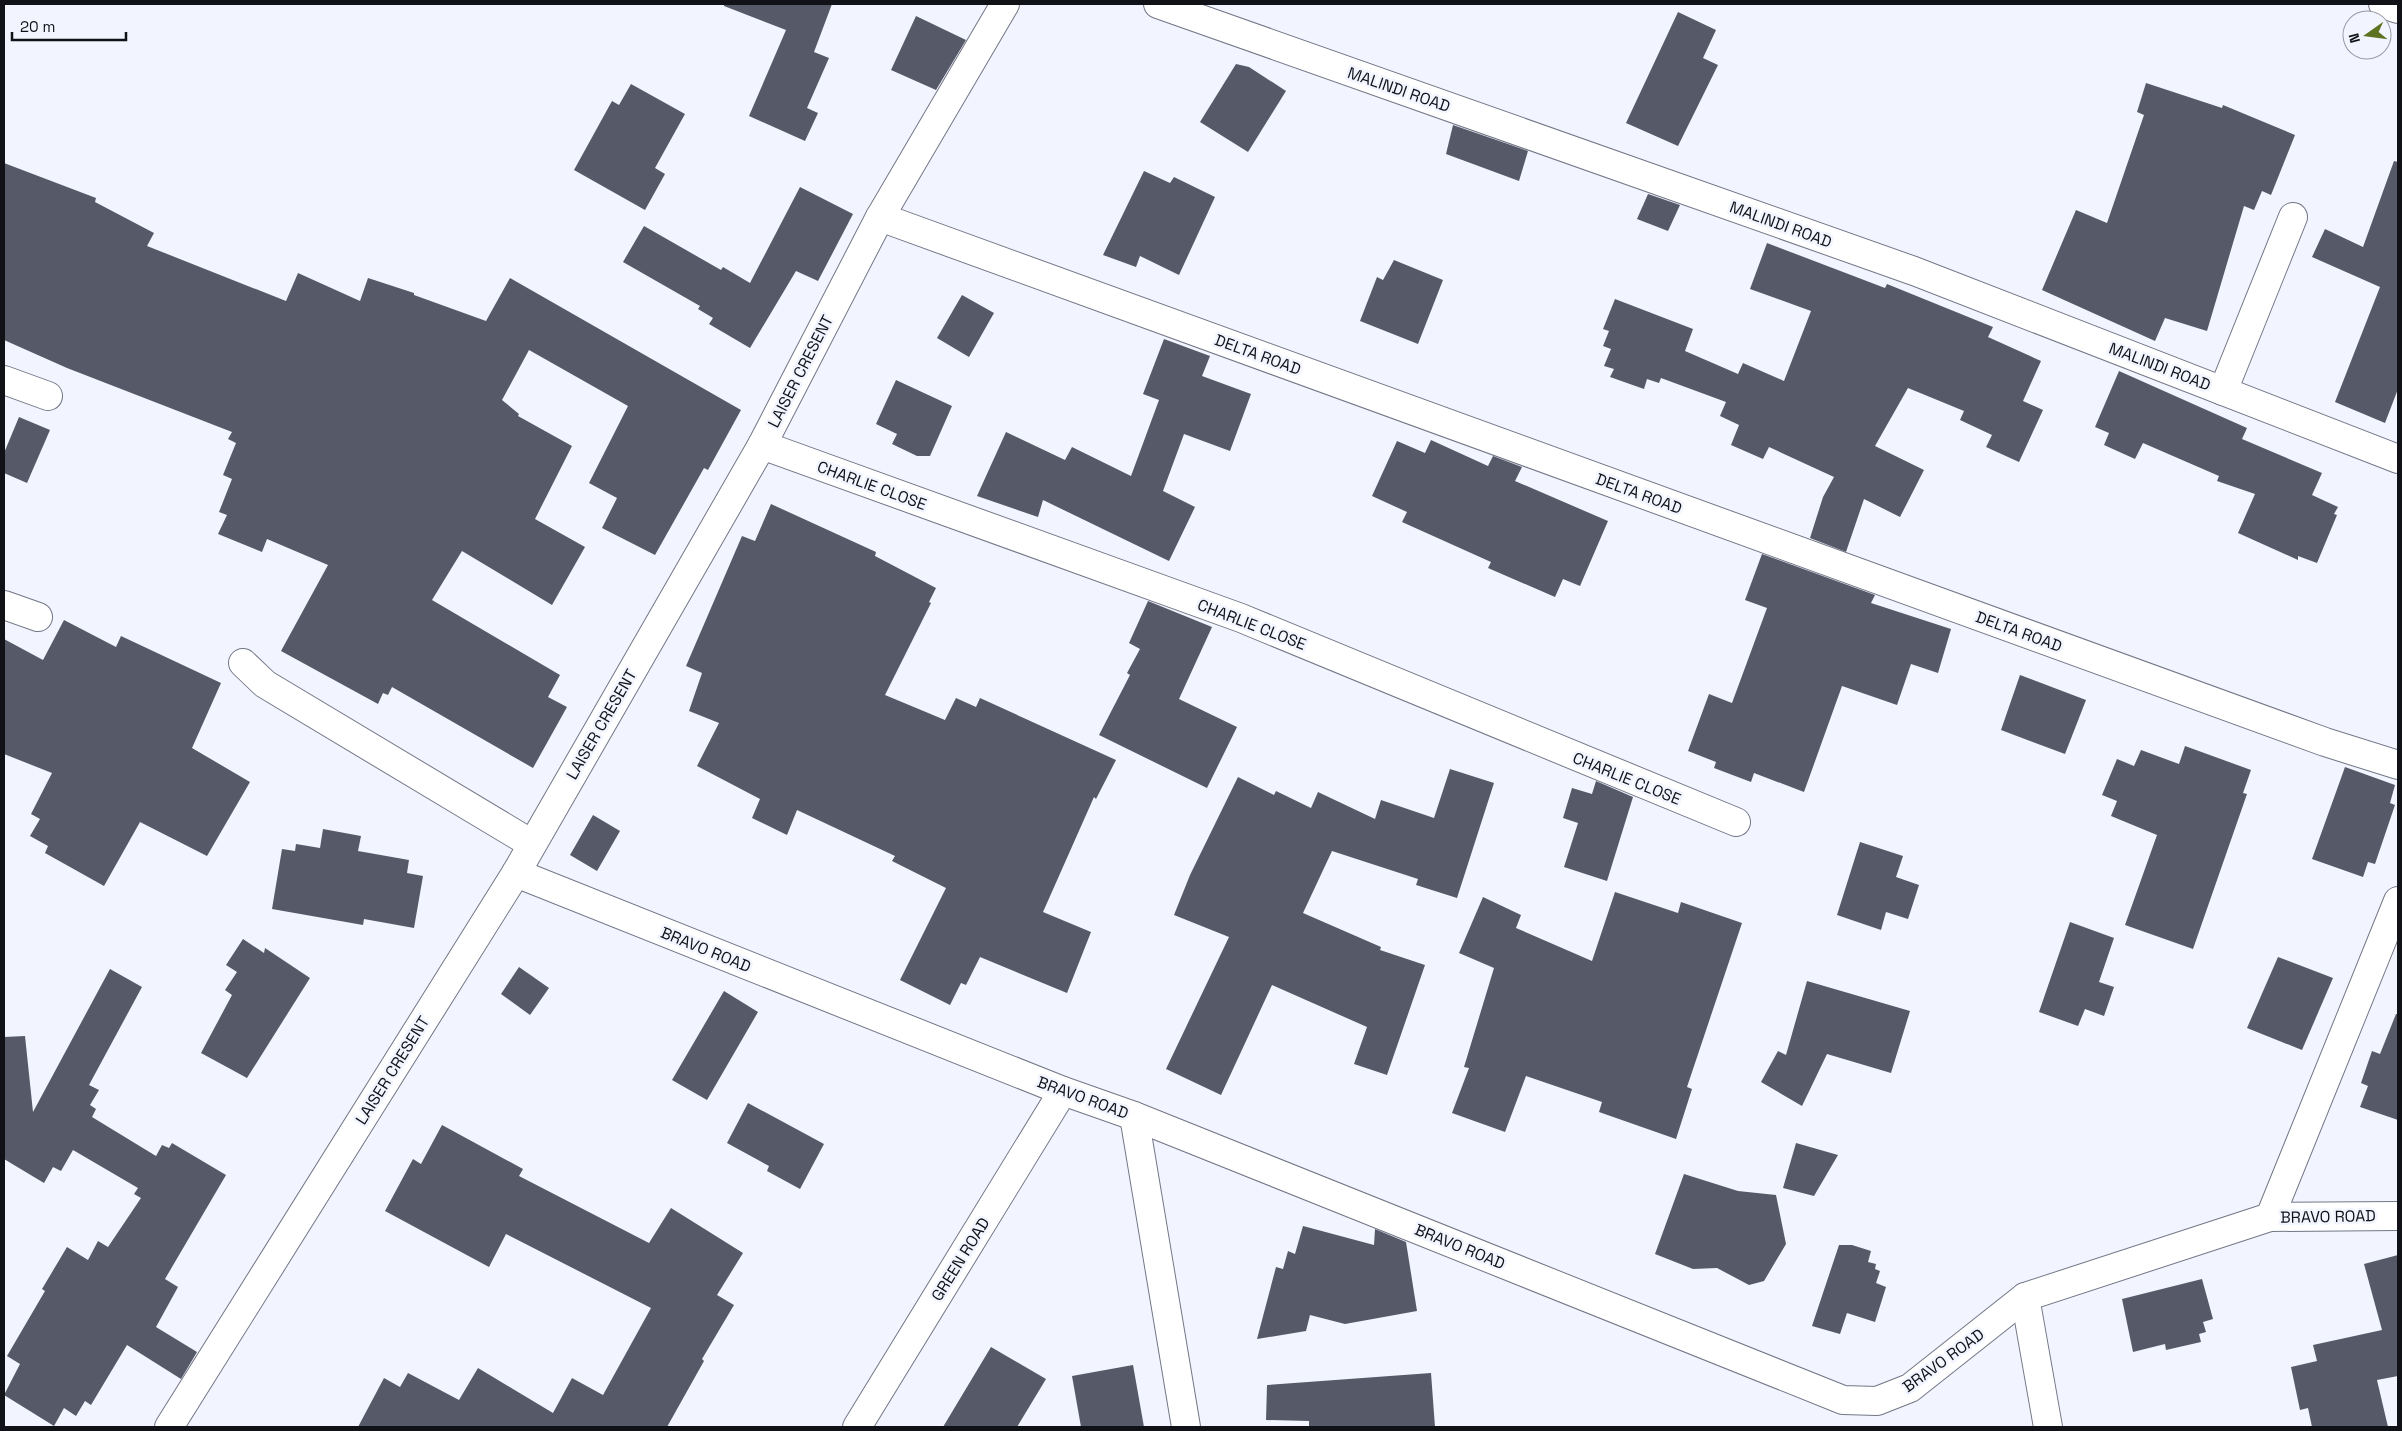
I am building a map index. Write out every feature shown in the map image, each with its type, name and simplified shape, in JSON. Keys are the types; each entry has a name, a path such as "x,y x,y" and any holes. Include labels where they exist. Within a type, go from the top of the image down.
{"street":[{"name":"LAISER CRESENT","path":"169,1427 516,873 762,445 880,217 1005,4"},
{"name":"MALINDI ROAD","path":"1158,4 1914,271 2398,459"},
{"path":"2383,4 2398,9"},
{"name":"DELTA ROAD","path":"880,217 2325,742 2398,765"},
{"path":"2223,391 2294,217"},
{"path":"4,380 48,396"},
{"name":"CHARLIE CLOSE","path":"762,445 1241,618 1736,822"},
{"path":"4,605 38,617"},
{"path":"243,663 265,684 532,844"},
{"name":"BRAVO ROAD","path":"516,873 1063,1091 1134,1116 1843,1400 1877,1401 1910,1388 2025,1297 2270,1217 2398,1216"},
{"path":"2270,1217 2398,901"},
{"name":"GREEN ROAD","path":"857,1427 1063,1091"},
{"path":"1134,1116 1186,1427"},
{"path":"2025,1297 2048,1427"}],"building":[{"path":"724,4 832,4 814,52 829,58 807,108 818,113 805,141 749,116 786,30 724,6"},
{"path":"1678,12 1716,30 1703,58 1718,65 1678,146 1626,123"},
{"path":"916,16 966,40 936,90 891,70"},
{"path":"1236,64 1249,67 1286,91 1248,152 1200,122"},
{"path":"2146,83 2222,108 2223,105 2295,135 2271,195 2262,191 2254,210 2244,206 2207,331 2165,318 2155,341 2042,290 2076,210 2107,223 2144,115 2137,112"},
{"path":"631,84 685,114 655,168 665,174 645,210 574,170 612,101 619,105"},
{"path":"1453,125 1528,151 1519,181 1446,154"},
{"path":"2394,161 2398,162 2398,389 2385,423 2335,402 2380,287 2312,257 2325,229 2363,247"},
{"path":"4,163 96,198 95,202 154,233 147,246 286,301 298,273 360,301 368,278 414,293 414,295 486,321 510,278 741,410 708,470 704,468 655,555 602,528 617,498 589,483 628,406 529,350 502,400 519,414 518,416 572,446 535,519 585,547 552,605 462,551 432,600 560,675 548,697 567,707 533,768 392,687 388,695 383,693 378,704 281,651 328,565 267,539 262,552 218,534 227,515 219,512 232,479 223,475 236,443 228,439 232,432 67,368 4,340"},
{"path":"1144,171 1170,183 1174,177 1215,197 1179,275 1140,256 1136,267 1103,255"},
{"path":"800,187 853,214 818,281 796,271 750,348 709,324 713,318 698,309 700,306 623,262 644,226 721,270 723,267 750,283"},
{"path":"1648,194 1680,205 1668,231 1637,219"},
{"path":"1767,243 1885,288 1887,284 1993,327 1988,337 2041,361 2023,401 2043,410 2019,462 1986,447 1992,435 1960,420 1964,411 1908,388 1875,446 1924,470 1900,517 1864,499 1846,552 1810,538 1823,497 1834,477 1769,447 1763,459 1731,445 1739,425 1720,416 1726,402 1661,378 1659,383 1647,379 1644,389 1610,377 1614,369 1604,366 1611,349 1603,346 1609,331 1603,329 1615,299 1693,329 1685,351 1738,374 1743,363 1784,381 1811,311 1750,289"},
{"path":"1394,260 1443,280 1418,344 1360,321 1377,277 1383,280"},
{"path":"962,295 994,313 969,357 937,338"},
{"path":"1164,339 1210,356 1202,376 1251,394 1230,451 1184,434 1163,491 1195,507 1169,561 1043,500 1038,517 977,496 1006,432 1065,460 1072,447 1131,476 1159,400 1143,394"},
{"path":"2119,371 2247,428 2242,439 2322,473 2312,495 2338,507 2334,514 2337,515 2317,563 2298,556 2298,560 2238,533 2255,494 2217,481 2219,476 2143,443 2135,459 2104,445 2109,433 2095,427"},
{"path":"896,380 952,406 930,456 917,456 892,444 897,434 876,424"},
{"path":"19,417 50,430 27,483 4,473 4,453"},
{"path":"1431,440 1488,466 1493,456 1522,467 1515,481 1608,521 1580,586 1563,579 1555,597 1488,568 1491,562 1402,522 1407,512 1372,496 1397,441 1425,453"},
{"path":"771,504 876,552 875,556 936,588 929,602 931,603 885,695 945,720 956,698 976,707 980,698 1116,760 1096,799 1094,797 1043,912 1091,932 1067,993 980,957 966,985 961,983 950,1005 900,980 946,888 892,861 895,856 797,810 787,835 752,818 760,799 697,766 719,723 689,711 702,673 686,666 742,536 755,541"},
{"path":"1762,554 1875,595 1871,603 1951,629 1938,673 1911,664 1897,705 1842,686 1804,792 1754,773 1751,782 1714,768 1716,762 1688,751 1709,694 1732,703 1767,608 1745,600"},
{"path":"1148,601 1212,627 1179,699 1237,727 1207,788 1099,735 1130,675 1127,673 1140,649 1129,643"},
{"path":"64,620 116,647 121,636 221,683 192,748 250,782 207,856 140,822 104,886 45,853 48,846 30,836 40,819 31,814 52,773 4,754 4,639 43,660"},
{"path":"2020,675 2086,700 2065,754 2001,730"},
{"path":"2185,746 2251,770 2243,793 2247,794 2193,949 2125,925 2157,835 2111,816 2117,801 2102,795 2117,759 2134,766 2141,750 2179,764"},
{"path":"2345,767 2395,785 2390,803 2395,805 2375,864 2368,862 2363,877 2312,859"},
{"path":"1450,769 1494,783 1457,898 1416,885 1418,879 1332,851 1303,913 1381,947 1380,950 1425,965 1387,1075 1354,1064 1367,1027 1272,985 1221,1095 1166,1069 1229,937 1174,915 1190,875 1238,777 1274,795 1276,791 1311,808 1318,792 1375,819 1381,800 1434,818"},
{"path":"1596,781 1633,797 1607,881 1564,867 1578,823 1563,818 1572,788 1592,794"},
{"path":"593,815 620,831 597,871 570,855"},
{"path":"323,829 361,836 358,851 409,860 407,873 423,876 414,928 364,919 363,925 272,909 282,849 295,851 296,844 320,848"},
{"path":"1860,842 1903,856 1896,877 1919,885 1908,919 1886,912 1881,930 1837,915"},
{"path":"1615,892 1678,913 1681,902 1742,923 1687,1087 1692,1089 1676,1139 1599,1112 1602,1102 1526,1076 1505,1132 1452,1113 1469,1068 1464,1067 1494,968 1459,953 1483,897 1521,915 1516,928 1592,961"},
{"path":"2070,922 2114,938 2099,982 2114,987 2104,1016 2085,1009 2078,1026 2039,1012"},
{"path":"243,939 264,953 265,948 310,978 247,1078 201,1053 232,995 225,990 237,972 226,965"},
{"path":"2278,957 2333,978 2302,1050 2247,1028"},
{"path":"519,967 549,988 530,1015 501,994"},
{"path":"110,969 142,987 89,1085 99,1090 90,1105 96,1109 92,1117 156,1156 162,1145 169,1148 172,1143 226,1175 165,1279 178,1287 156,1327 197,1352 181,1379 127,1345 91,1405 85,1401 76,1416 64,1408 54,1426 4,1395 20,1364 7,1356 45,1291 42,1289 67,1247 88,1260 98,1241 108,1247 141,1198 134,1194 138,1188 73,1150 61,1171 53,1167 44,1183 4,1159 4,1037 25,1036 33,1112"},
{"path":"1807,981 1910,1011 1891,1073 1827,1054 1802,1106 1761,1082 1778,1051 1786,1055"},
{"path":"724,991 758,1012 707,1100 672,1080"},
{"path":"2396,1014 2398,1014 2398,1120 2360,1107 2368,1086 2361,1083 2372,1051 2380,1054"},
{"path":"748,1103 824,1144 800,1189 767,1171 769,1166 727,1143"},
{"path":"442,1125 523,1169 519,1176 649,1243 671,1208 743,1253 717,1295 734,1305 702,1359 704,1361 667,1427 358,1427 384,1378 400,1387 408,1373 459,1400 478,1368 553,1413 572,1378 603,1395 651,1308 506,1234 489,1267 385,1211 413,1159 421,1164"},
{"path":"1796,1143 1838,1155 1814,1196 1783,1188"},
{"path":"1684,1174 1738,1191 1776,1195 1786,1244 1764,1281 1749,1285 1717,1268 1693,1269 1655,1254"},
{"path":"1303,1226 1374,1245 1375,1229 1406,1242 1417,1311 1345,1324 1310,1315 1306,1331 1257,1339 1276,1267 1283,1269 1288,1251 1295,1254"},
{"path":"1839,1245 1852,1245 1871,1251 1868,1262 1876,1264 1875,1269 1880,1271 1876,1283 1886,1287 1875,1322 1847,1313 1840,1334 1812,1326"},
{"path":"2398,1255 2398,1376 2377,1380 2388,1427 2312,1427 2308,1408 2300,1410 2291,1367 2317,1361 2313,1345 2382,1330 2364,1264"},
{"path":"2202,1279 2213,1319 2203,1322 2206,1332 2199,1334 2201,1342 2166,1350 2165,1344 2133,1352 2122,1299"},
{"path":"991,1347 1046,1379 1017,1427 943,1427"},
{"path":"1133,1365 1144,1427 1081,1427 1072,1376"},
{"path":"1431,1373 1435,1427 1309,1427 1309,1421 1266,1420 1267,1385"}]}
